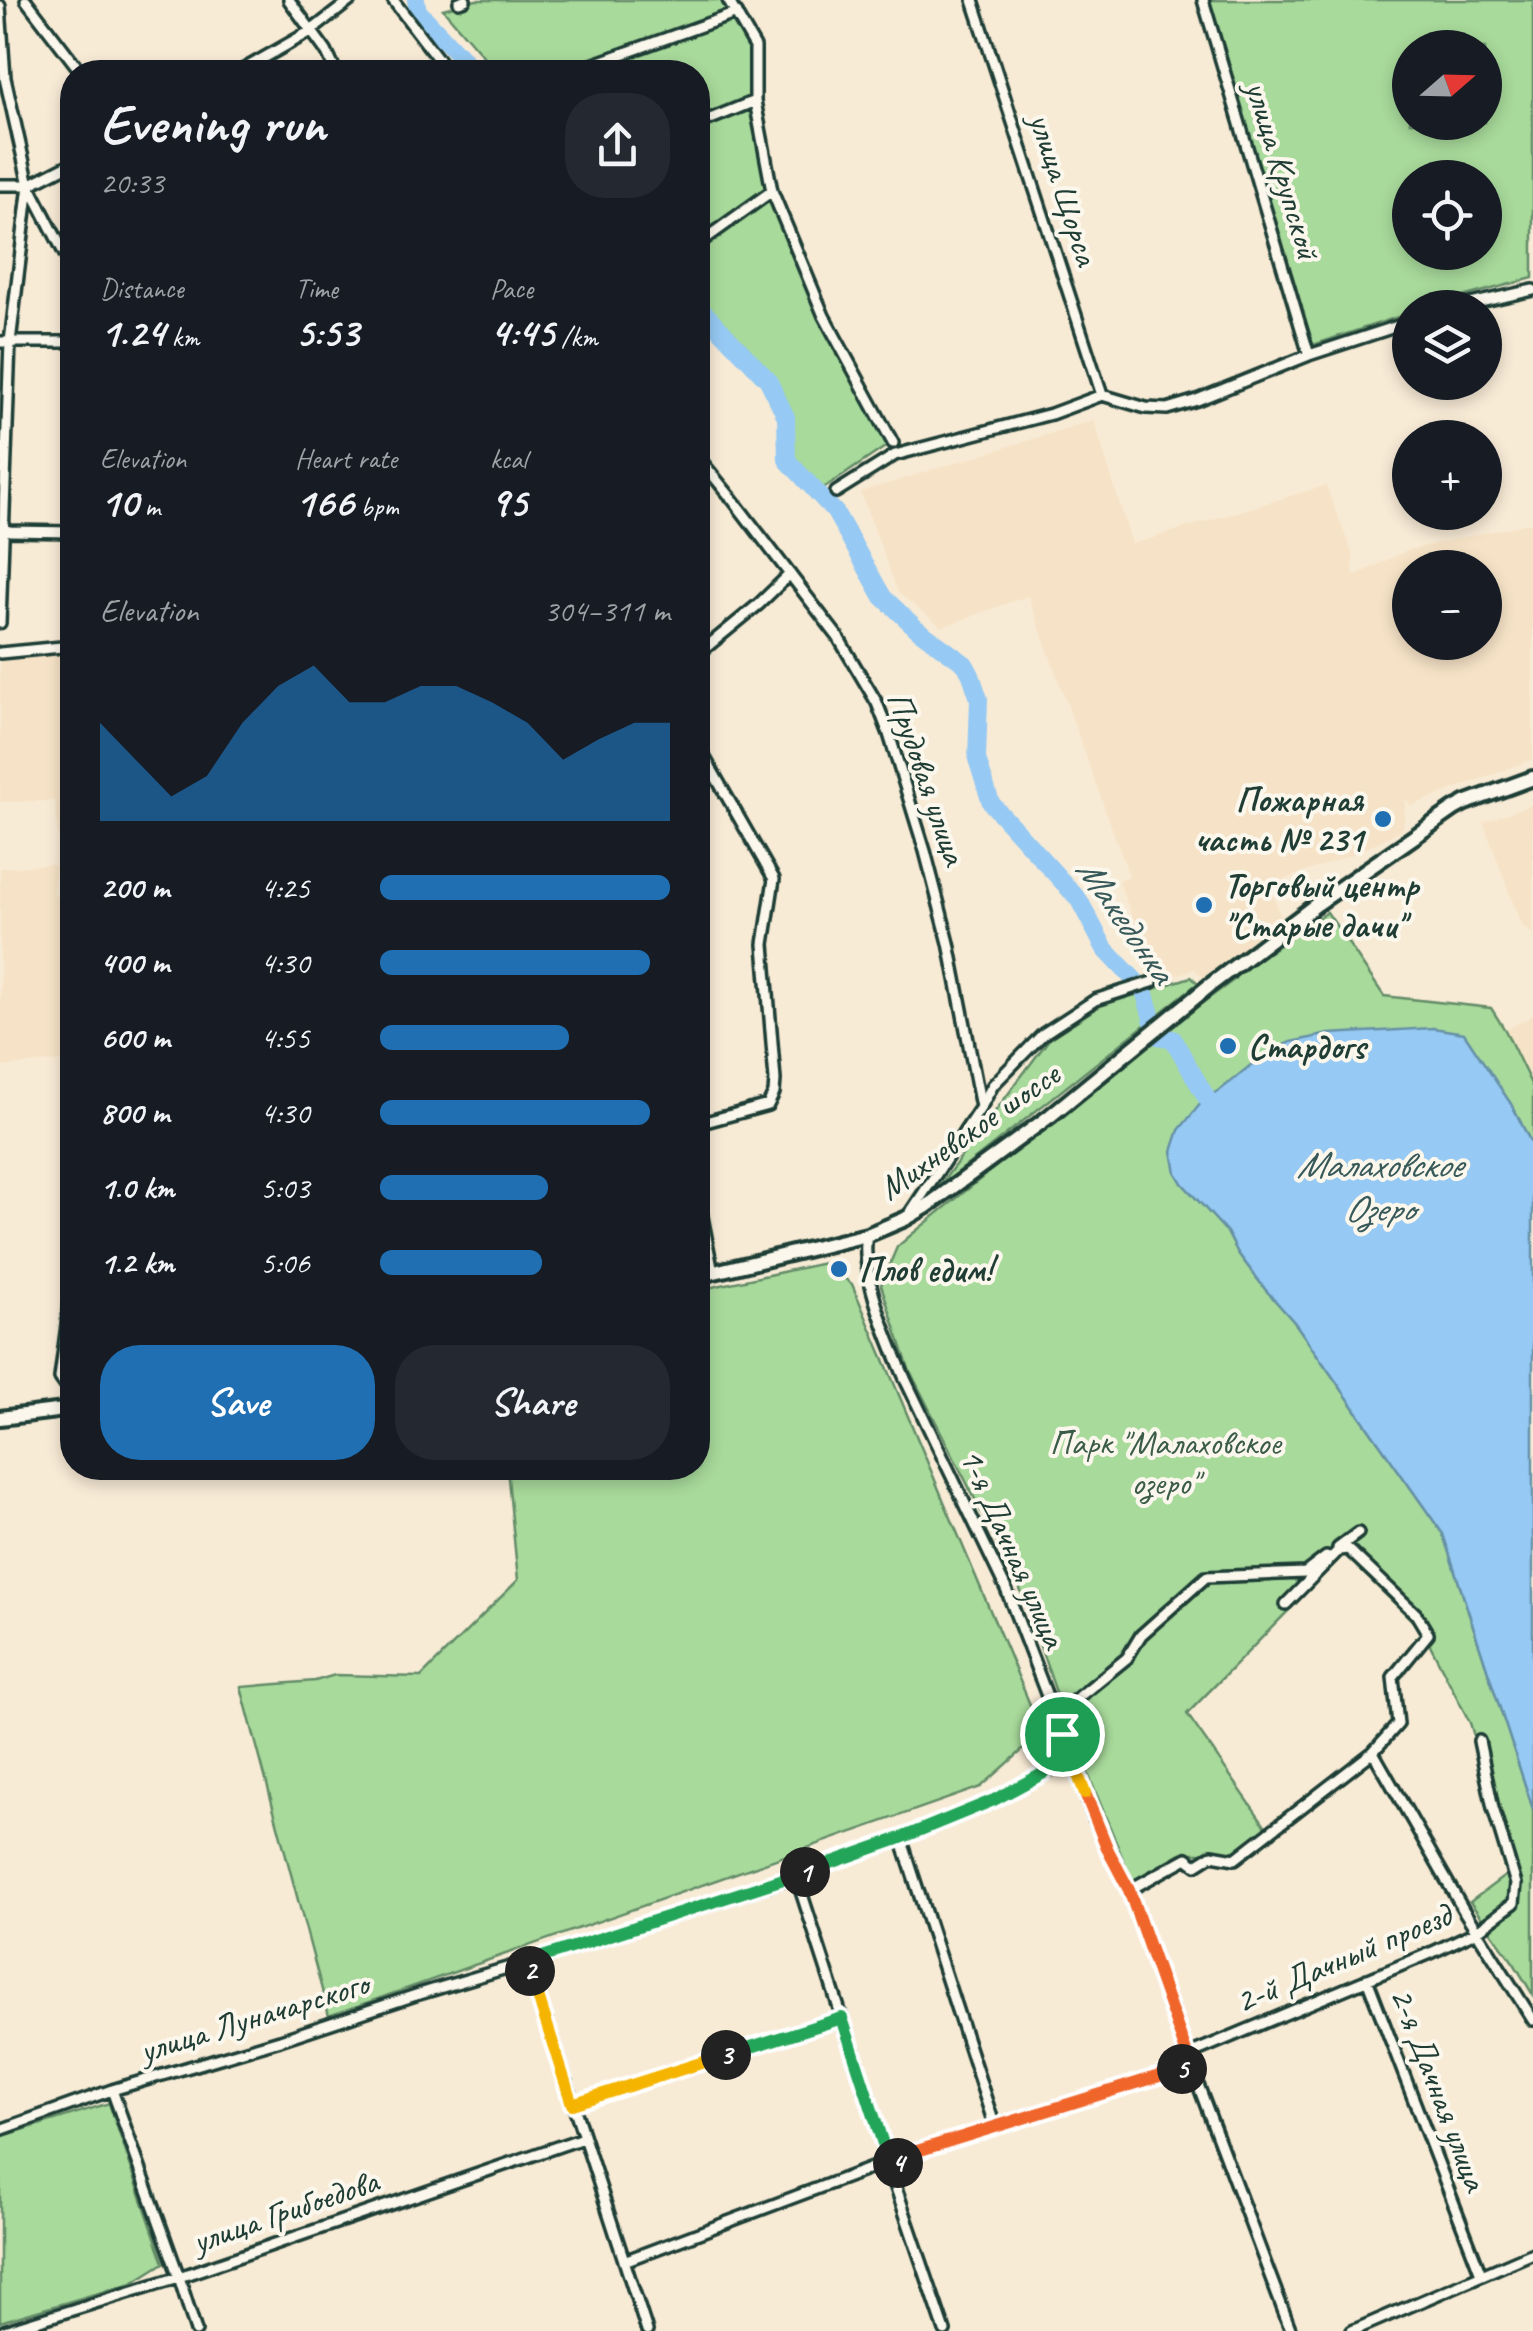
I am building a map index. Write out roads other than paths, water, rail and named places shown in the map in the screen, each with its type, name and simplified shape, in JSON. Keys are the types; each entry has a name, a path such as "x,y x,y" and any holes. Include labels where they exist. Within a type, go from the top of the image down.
{"main road":[{"name":"Михневское шоссе","path":"712,1273 867,1236 928,1206 1002,1153 1317,904 1446,814 1533,778"},
{"path":"0,1418 60,1410"}],"street":[{"path":"26,0 73,60"},
{"path":"289,0 330,60"},
{"path":"260,60 311,31 351,0"},
{"path":"393,0 439,60"},
{"path":"728,0 754,47 756,101 772,191 824,316 893,443"},
{"name":"улица Щорса","path":"973,0 1102,395"},
{"name":"улица Крупской","path":"1203,0 1309,355"},
{"path":"0,6 3,78 29,185 60,245"},
{"path":"606,60 737,13"},
{"path":"710,119 756,101"},
{"path":"0,184 29,185 60,169"},
{"path":"0,623 5,342 29,185"},
{"path":"710,235 772,191"},
{"path":"1502,297 1533,290"},
{"path":"836,492 895,455 1052,414 1102,395 1146,408 1167,408 1392,328"},
{"path":"5,342 60,342"},
{"name":"Прудовая улица","path":"710,472 838,637 887,728 935,888 982,1107"},
{"path":"2,528 60,532"},
{"path":"710,644 790,574"},
{"path":"0,653 60,647"},
{"path":"710,767 774,879 764,944 775,1080 768,1105 710,1121"},
{"path":"905,1219 993,1085 1043,1034 1095,1000 1152,982"},
{"name":"1-я Дачная улица","path":"867,1236 864,1247 872,1288 894,1352 1006,1590 1096,1820 1129,1890 1291,2331"},
{"path":"710,1262 712,1273"},
{"path":"1054,1717 1127,1658 1141,1635 1206,1577 1305,1573 1358,1534"},
{"path":"1129,1890 1186,1858 1196,1865 1212,1856 1235,1860 1373,1752 1398,1724 1393,1678 1428,1634 1416,1614 1348,1549 1340,1550 1286,1604"},
{"path":"1044,1773 1062,1734"},
{"name":"2-й Дачный проезд","path":"1187,2055 1433,1952 1477,1930 1514,1902 1516,1884 1493,1808 1479,1741"},
{"path":"1373,1752 1533,2020"},
{"name":"улица Луначарского","path":"0,2130 112,2090 796,1876 994,1800 1072,1758"},
{"path":"901,1838 995,2126"},
{"path":"796,1876 884,2147 885,2163 945,2331"},
{"path":"527,1962 647,2331"},
{"name":"2-я Дачная улица","path":"1367,1979 1482,2274"},
{"path":"572,2104 842,2018"},
{"path":"884,2147 901,2156 1191,2066"},
{"path":"112,2090 196,2331"},
{"name":"улица Грибоедова","path":"4,2331 179,2277 583,2138"},
{"path":"892,2176 901,2156"},
{"path":"624,2261 885,2163"},
{"path":"1352,2331 1533,2253"}],"water":[{"name":"Малаховское Озеро","path":"1433,1028 1464,1033 1513,1107 1533,1147 1533,1809 1443,1534 1295,1323 1238,1253 1227,1232 1182,1183 1172,1151 1179,1130 1206,1097 1266,1053 1291,1042 1329,1034"}],"waterway":[{"name":"Македонка","path":"416,0 418,11 464,60"},
{"name":"Македонка","path":"710,319 768,380 786,417 787,460 835,512 883,597 917,629 965,664 979,699 977,759 991,803 1079,900 1105,949 1144,990 1157,1036 1173,1039 1219,1114"}],"place":[{"name":"Пожарная часть № 231","path":"1383,819"},
{"name":"Торговый центр \"Старые дачи\"","path":"1204,905"},
{"name":"Стардогs","path":"1228,1046"},
{"name":"Плов едим!","path":"839,1269"}],"park label":[{"name":"Парк \"Малаховское озеро\"","path":"1165,1462"}]}
